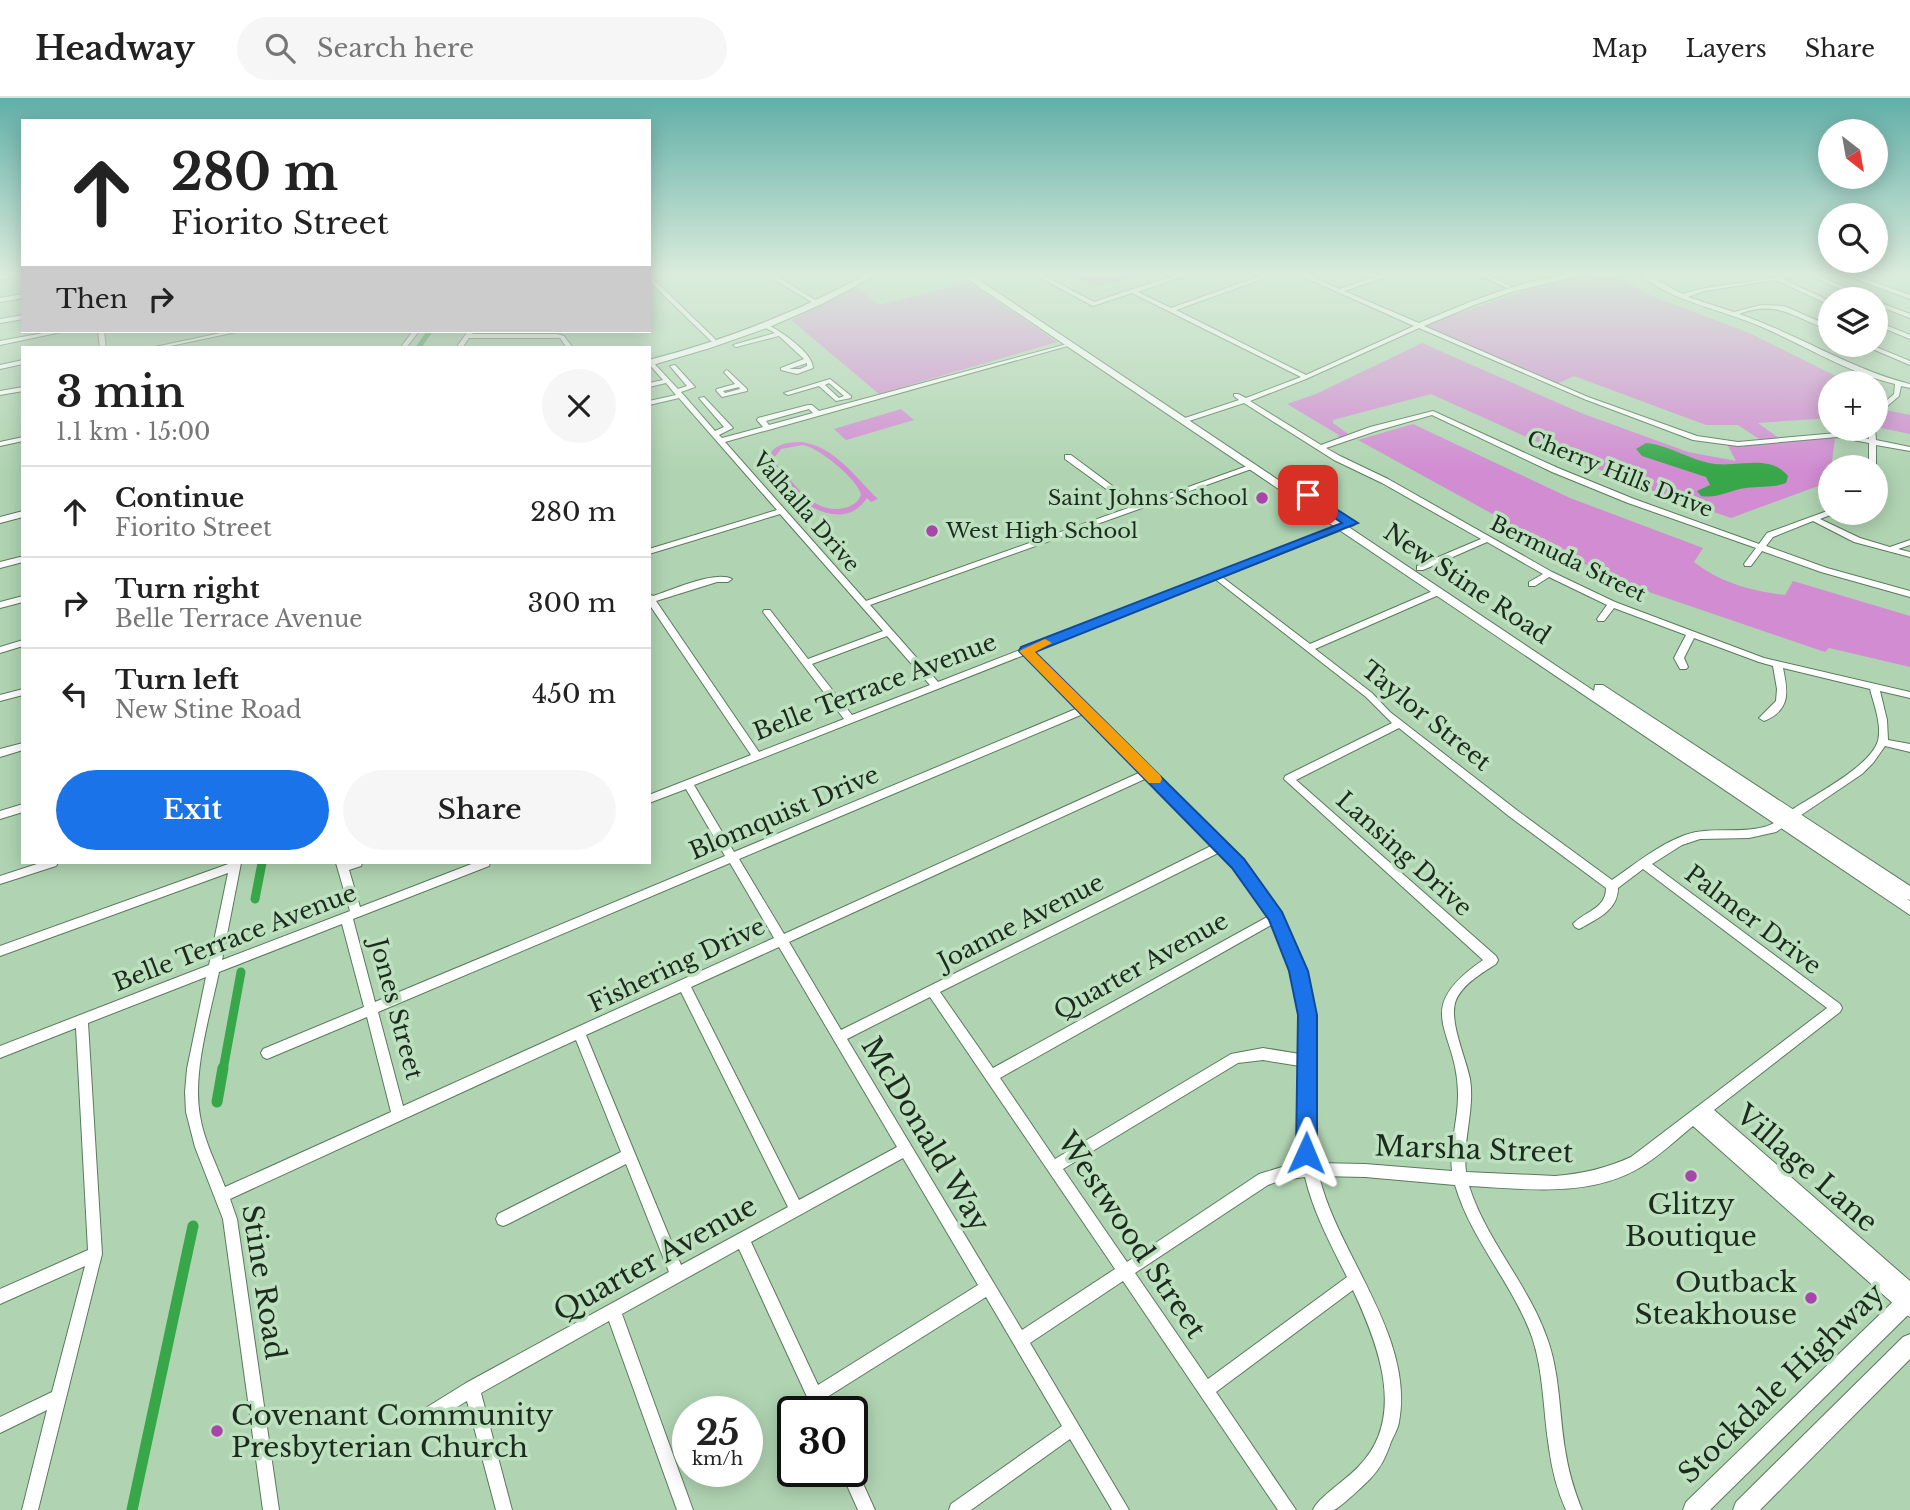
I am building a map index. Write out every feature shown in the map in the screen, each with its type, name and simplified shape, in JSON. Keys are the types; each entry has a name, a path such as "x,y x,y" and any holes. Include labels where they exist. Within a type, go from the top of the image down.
{"main road":[{"path":"651,361 722,340"},
{"path":"651,361 690,352 723,340"},
{"name":"New Stine Road","path":"1071,341 1101,358 1253,467 1420,568 1788,819 1910,909"},
{"name":"New Stine Road","path":"1071,341 1347,525 1438,592 1788,819 1910,894"},
{"path":"0,520 21,515"},
{"name":"Stockdale Highway","path":"1694,1510 1909,1301"},
{"path":"1744,1510 1910,1344"}],"street":[{"path":"161,346 187,340"},
{"path":"736,345 756,340"},
{"path":"787,340 809,360"},
{"path":"1231,340 1306,377"},
{"path":"1240,398 1374,340"},
{"path":"1184,416 1306,377 1380,340"},
{"path":"1452,340 1586,398 1704,440 1738,444 1818,437"},
{"path":"1797,340 1856,371 1910,386"},
{"path":"717,438 768,428 761,420 810,406 818,414 847,403 1071,341"},
{"path":"1888,354 1910,363"},
{"path":"0,367 21,362"},
{"name":"Valhalla Drive","path":"651,362 937,687"},
{"path":"673,366 692,387 681,396"},
{"path":"651,404 681,396 702,398 722,393 724,396 746,390 727,372"},
{"path":"651,385 666,381"},
{"path":"1888,403 1897,395 1898,383"},
{"path":"788,393 820,384 838,400 847,403"},
{"path":"0,394 21,389"},
{"path":"702,398 729,428 717,438"},
{"name":"Bermuda Street","path":"1240,398 1320,447 1549,574 1612,604 1778,664 1910,695"},
{"name":"Cherry Hills Drive","path":"1320,447 1433,413 1579,481 1846,577 1910,594"},
{"path":"0,444 21,439"},
{"path":"1876,441 1910,449"},
{"path":"1068,457 1137,508"},
{"path":"865,604 1253,467"},
{"path":"651,551 782,511"},
{"path":"1748,564 1759,547 1776,532 1818,516"},
{"path":"1814,518 1857,540 1910,555"},
{"name":"Belle Terrace Avenue","path":"651,798 1347,525"},
{"path":"1420,568 1487,539"},
{"path":"1888,550 1910,542"},
{"path":"0,565 21,560"},
{"path":"1532,584 1549,574"},
{"name":"Taylor Street","path":"1216,576 1369,695 1399,724 1612,886"},
{"path":"728,579 716,579 652,605 757,756"},
{"path":"1309,648 1438,592"},
{"path":"0,606 21,600"},
{"path":"1601,619 1612,604"},
{"path":"767,612 850,720"},
{"path":"807,663 889,632"},
{"path":"1683,667 1679,658 1691,634"},
{"path":"0,650 21,644"},
{"path":"1026,651 1221,846 1253,882 1276,917 1290,947 1303,990 1307,1015 1308,1170 1319,1206 1382,1338 1389,1358 1394,1400 1392,1420 1377,1457 1366,1473 1321,1510"},
{"path":"1764,718 1777,710 1782,702 1778,664"},
{"path":"1579,924 1607,905 1612,898 1612,886 1644,864 1695,836 1749,835 1788,819 1869,763 1883,742 1883,726 1874,687"},
{"path":"0,698 21,693"},
{"name":"Blomquist Drive","path":"267,1053 1084,709"},
{"name":"Lansing Drive","path":"1399,724 1289,779 1492,960 1458,984 1449,1002 1449,1026 1465,1086 1458,1149 1460,1178"},
{"path":"1883,742 1910,748"},
{"path":"0,753 21,747"},
{"name":"Fishering Drive","path":"223,1195 1148,773"},
{"name":"McDonald Way","path":"688,784 1121,1510"},
{"path":"0,815 21,808"},
{"name":"Joanne Avenue","path":"839,1037 1221,846"},
{"path":"0,880 49,864"},
{"name":"Belle Terrace Avenue","path":"0,1052 351,914 453,869 480,864"},
{"name":"Palmer Drive","path":"1644,864 1836,1008"},
{"path":"0,951 235,865"},
{"name":"Stine Road","path":"235,865 193,1069 190,1103 197,1139 223,1195 230,1219 271,1510"},
{"name":"Jones Street","path":"342,865 371,1009 399,1115"},
{"name":"Quarter Avenue","path":"991,1076 1276,917"},
{"path":"684,985 796,1209"},
{"name":"Westwood Street","path":"932,990 1288,1510"},
{"name":"Marsha Street","path":"1020,1341 1277,1173 1308,1170 1555,1183 1598,1177 1636,1162 1836,1008"},
{"path":"30,1510 95,1254 82,1020"},
{"path":"579,1033 678,1275"},
{"path":"1054,1167 1236,1059 1263,1054 1308,1061"},
{"path":"1699,1114 1909,1301"},
{"name":"Quarter Avenue","path":"430,1415 472,1389 906,1149"},
{"path":"503,1219 629,1155"},
{"path":"1460,1178 1468,1202 1539,1336 1549,1374 1556,1457 1574,1510"},
{"path":"742,1239 814,1396 988,1287"},
{"path":"0,1297 95,1254"},
{"path":"1206,1390 1355,1280"},
{"path":"613,1311 685,1510"},
{"path":"472,1389 505,1510"},
{"path":"0,1425 58,1397"},
{"path":"957,1510 1072,1428"},
{"path":"856,1487 867,1510"}],"shaded area":[{"path":"815,340 1057,342 879,394"},
{"path":"1454,340 1763,340 1826,371 1818,371 1818,419 1758,423 1780,439 1818,436 1818,441 1835,441 1833,455 1818,455 1818,486 1731,518 1622,480 1431,394 1333,420 1333,423 1351,436 1337,441 1339,435 1287,404 1316,394 1422,343 1581,413 1688,452 1736,461 1727,444 1762,441 1738,425 1706,425 1574,376 1557,384"},
{"path":"901,409 914,420 846,440 834,429"},
{"path":"1888,410 1910,415 1910,434 1888,429"},
{"path":"1413,424 1570,498 1703,548 1694,562 1726,581 1785,595 1793,581 1910,616 1910,667 1829,648 1825,652 1646,591 1578,561 1358,440"},
{"path":"801,442 813,444 834,456 878,499 871,502 867,498 855,510 842,514 827,513 797,498 774,474 767,462 775,448","holes":["803,445 837,465 853,481 861,495 855,503 844,508 823,507 806,496 777,465 774,458 781,449"]},
{"path":"1646,443 1715,464 1773,465 1788,476 1786,483 1781,485 1701,496 1697,491 1710,485 1706,477 1642,456 1636,449"}],"waterway":[{"path":"419,346 424,340"},
{"path":"255,899 262,864"},
{"path":"223,1070 241,972"},
{"path":"217,1102 223,1068"},
{"path":"132,1510 193,1226"}],"slow traffic":[{"path":"1045,643 1026,651 1154,779"}],"place":[{"name":"Saint Johns School","path":"1262,498"},
{"name":"West High School","path":"932,531"},
{"name":"Glitzy Boutique","path":"1691,1176"},
{"name":"Outback Steakhouse","path":"1811,1298"},
{"name":"Covenant Community Presbyterian Church","path":"217,1431"}],"route":[{"path":"1306,1153 1309,1035 1307,1015 1298,971 1283,929 1265,898 1238,863 1026,651 1352,523 1308,495"}]}
